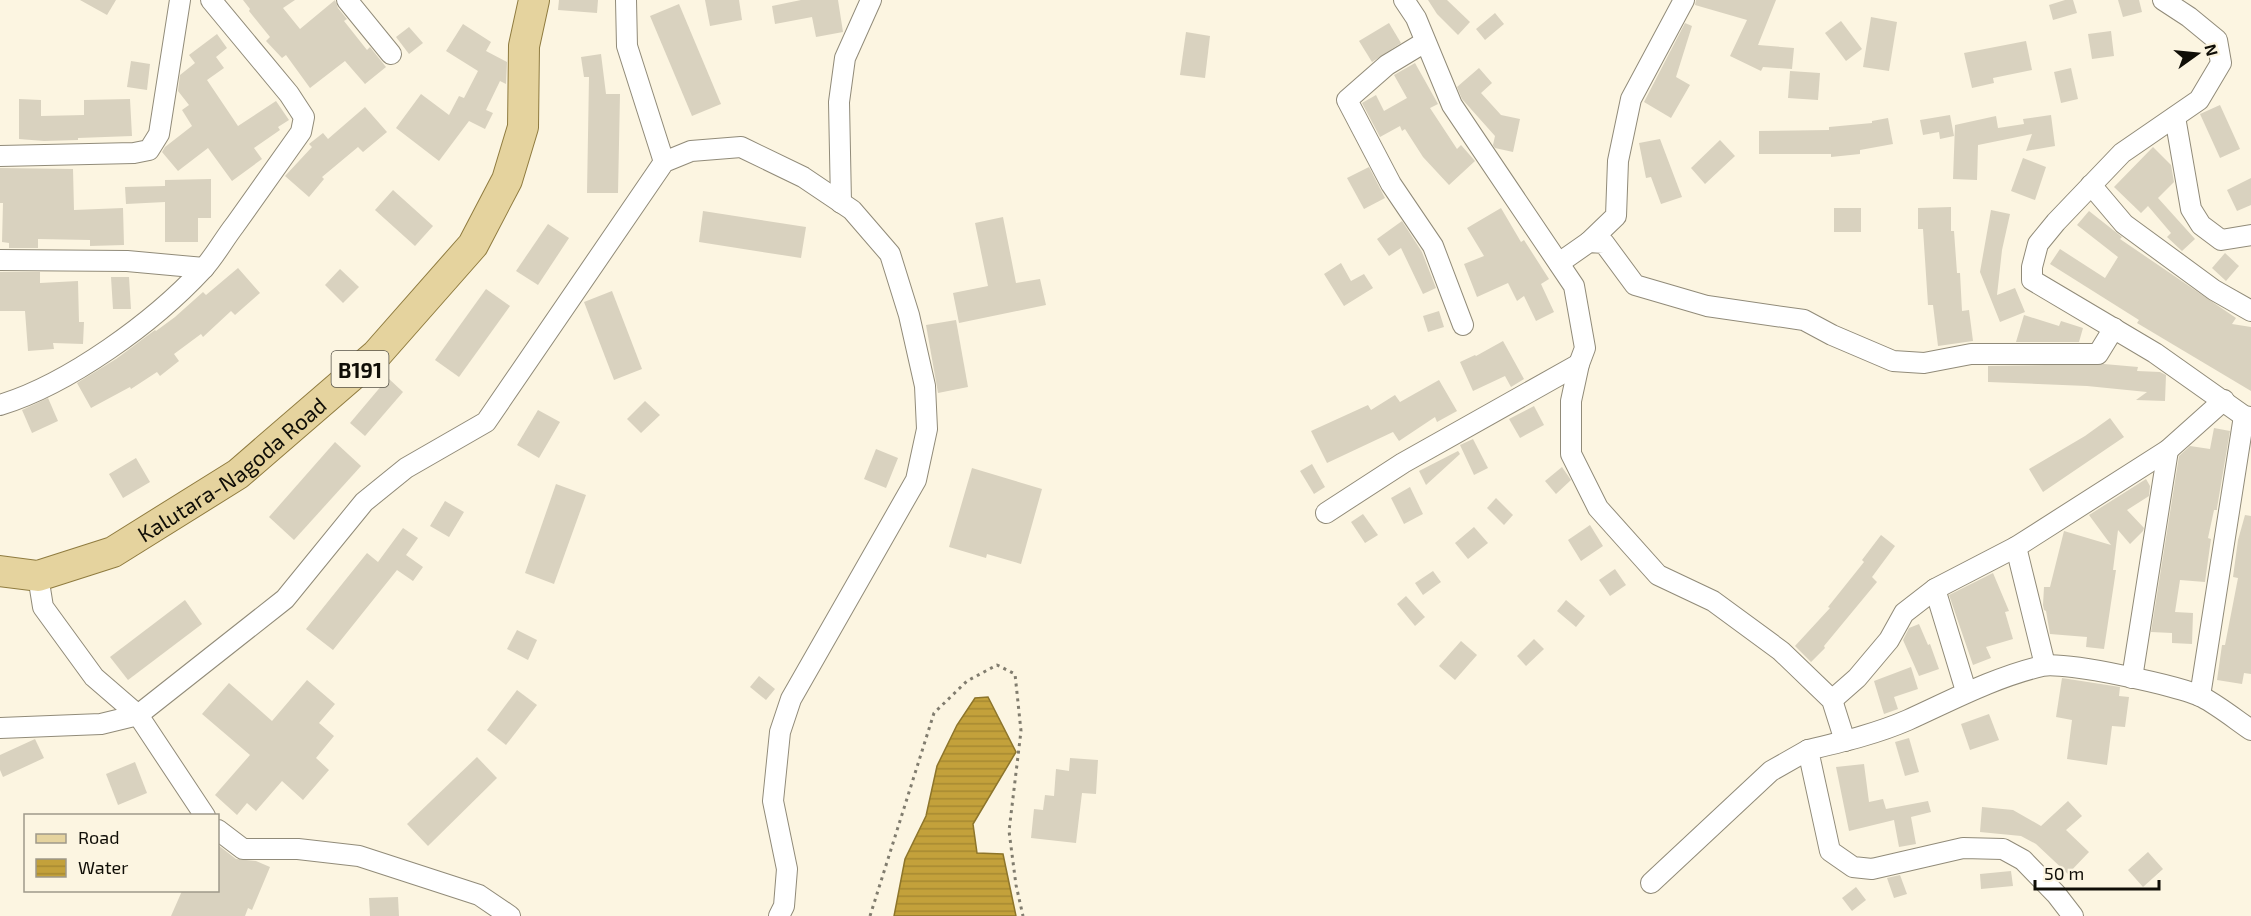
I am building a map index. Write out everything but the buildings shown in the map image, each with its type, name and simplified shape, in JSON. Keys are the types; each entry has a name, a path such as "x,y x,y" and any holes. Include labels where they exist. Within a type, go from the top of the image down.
{"main road":[{"name":"Kalutara-Nagoda Road","path":"0,571 38,576 113,552 238,474 377,354 473,245 507,180 524,127 524,46 534,0"}],"street":[{"path":"0,156 134,153 149,150 159,134 180,0"},
{"path":"0,405 71,373 111,347 168,302 204,268 301,132 304,117 289,94 211,0"},
{"path":"347,0 391,54"},
{"path":"626,0 627,46 664,162"},
{"path":"841,203 839,102 845,58 871,0"},
{"path":"1404,0 1416,18 1452,105 1574,286 1585,348 1571,401 1571,454 1598,508 1658,575 1713,601 1781,651 1832,700 1845,741"},
{"path":"1559,263 1589,242 1616,216 1618,161 1631,99 1684,0"},
{"path":"2163,0 2189,17 2217,40 2221,63 2199,100 2122,153 2038,244 2032,267 2032,280 2155,353 2248,416 2200,696"},
{"path":"1425,42 1387,65 1347,100 1391,184 1433,246 1463,325"},
{"path":"2175,117 2191,209 2201,225 2221,240 2251,235"},
{"path":"0,728 101,724 138,715 285,599 364,502 406,468 486,422 664,162 691,151 741,147 802,177 852,210 890,254 909,315 925,386 927,429 916,480 791,699 780,732 773,801 788,869 784,906 779,916"},
{"path":"2091,185 2124,224 2214,290 2251,311"},
{"path":"1589,242 1604,243 1635,285 1707,306 1804,320 1832,335 1893,361 1924,363 1971,354 2098,354 2114,328"},
{"path":"0,260 127,261 204,268"},
{"path":"1326,513 1403,463 1579,364"},
{"path":"1832,700 1857,678 1889,640 1904,613 1935,589 2016,547 2168,450 2224,400"},
{"path":"2132,678 2168,450"},
{"path":"2016,547 2044,665"},
{"path":"38,576 44,607 94,677 138,715 204,814"},
{"path":"1935,589 1966,691"},
{"path":"1651,884 1772,771 1808,750 1845,741 1906,721 1966,691 2044,665 2073,666 2152,681 2200,696 2251,730"},
{"path":"1808,750 1830,851 1838,858 1853,867 1872,869 1963,848 2003,849 2023,860 2056,894 2073,916"},
{"path":"219,831 243,849 298,849 359,856 380,862 479,895 510,916"}],"path":[{"path":"870,916 934,713 967,681 997,665 1015,674 1021,731 1008,831 1023,916"}],"water":[{"path":"988,697 1016,752 973,824 977,853 1003,854 1016,916 894,916 905,859 926,816 937,766 957,725 975,698"}]}
